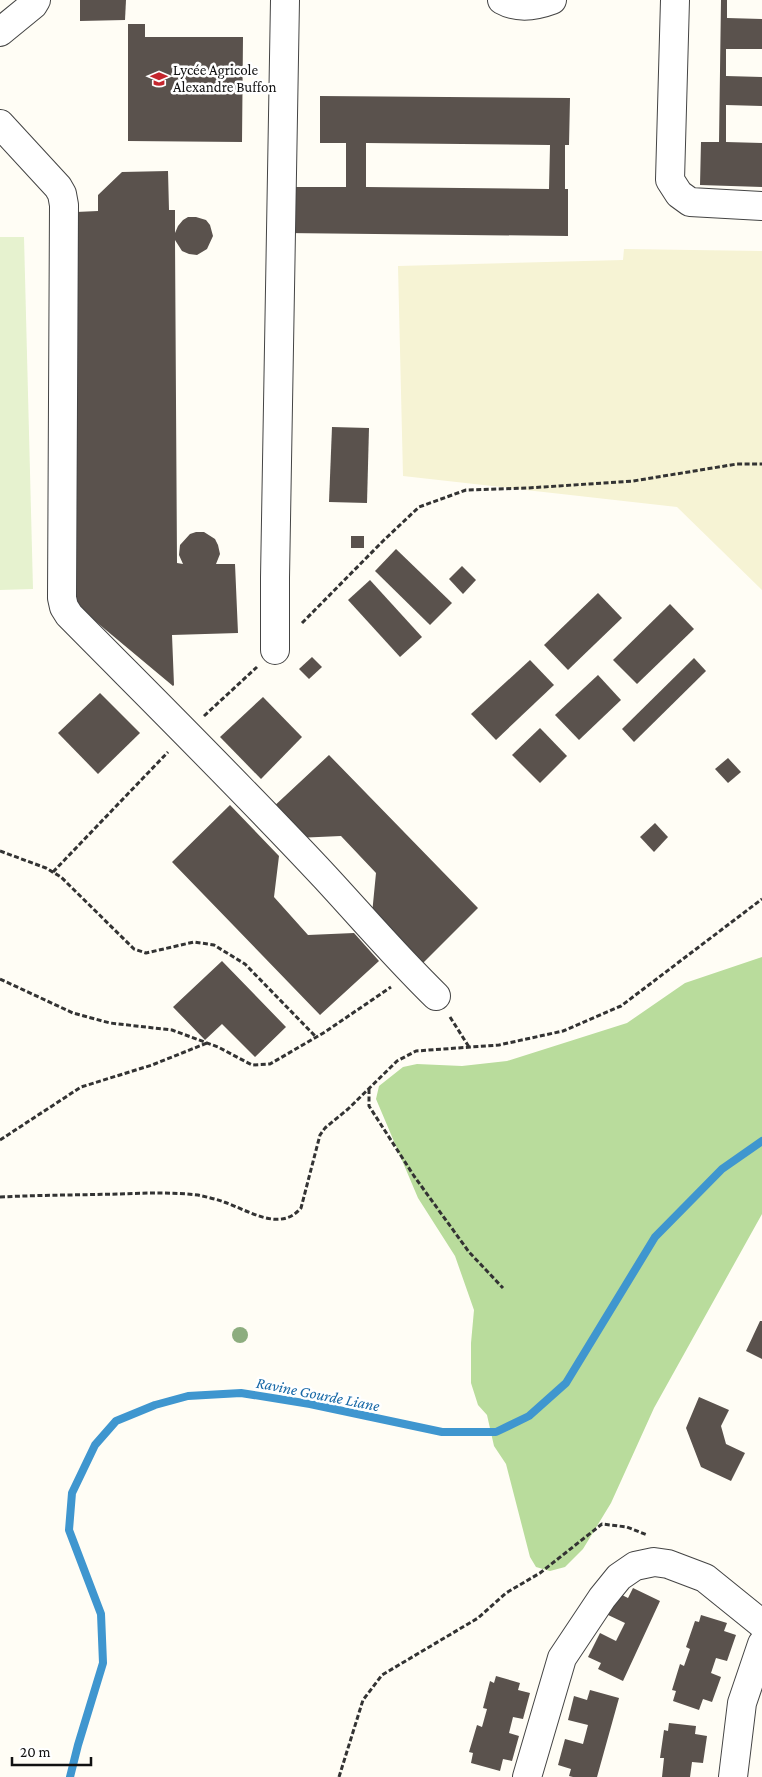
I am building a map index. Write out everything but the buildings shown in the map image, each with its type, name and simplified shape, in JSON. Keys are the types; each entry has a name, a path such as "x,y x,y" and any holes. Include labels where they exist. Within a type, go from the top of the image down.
{"street":[{"path":"0,32 33,5 36,0"},
{"path":"275,650 285,0"},
{"path":"502,0 521,6 538,5 552,0"},
{"path":"675,0 670,180 679,194 690,202 762,206"},
{"path":"0,124 58,187 62,194 64,205 62,598 64,607 69,616 186,733 325,877 412,973 436,996"},
{"path":"527,1777 562,1658 602,1598 619,1577 635,1566 654,1562 668,1564 705,1578 762,1624"},
{"path":"732,1777 742,1703 762,1644"}],"path":[{"path":"53,872 186,733 275,650 419,508 466,490 528,488 633,480 737,464 762,464"},
{"path":"0,851 46,868 61,877 134,949 146,953 194,942 214,944 244,964 316,1037"},
{"path":"0,1197 157,1193 198,1196 224,1202 253,1214 279,1220 296,1214 301,1208 320,1135 325,1128 397,1061 416,1051 499,1045 563,1031 621,1006 762,899"},
{"path":"0,979 73,1013 110,1024 172,1030 208,1043 252,1065 270,1064 316,1037 412,973"},
{"path":"436,996 469,1047"},
{"path":"0,1140 81,1087 152,1064 208,1043"},
{"path":"369,1089 369,1106 414,1176 469,1252 503,1288"},
{"path":"339,1777 362,1700 382,1675 478,1618 506,1593 540,1573 602,1524 627,1527 650,1537"}],"shaded area":[{"path":"624,249 762,251 762,590 677,507 403,476 398,266 623,260"}],"green space":[{"path":"0,237 24,237 33,589 0,590"},
{"path":"762,957 762,1214 654,1408 611,1503 583,1549 565,1567 550,1571 536,1567 530,1557 506,1464 494,1446 487,1415 478,1405 471,1383 471,1343 474,1310 455,1256 418,1198 376,1099 379,1086 403,1067 417,1064 462,1066 507,1061 627,1023 685,983"}],"waterway":[{"name":"Ravine Gourde Liane","path":"70,1777 103,1663 101,1614 69,1530 72,1493 95,1445 116,1421 155,1405 188,1396 241,1393 310,1404 442,1432 496,1432 529,1416 566,1383 655,1237 722,1169 762,1141"}],"place":[{"name":"Lycée Agricole Alexandre Buffon","path":"159,79"}]}
